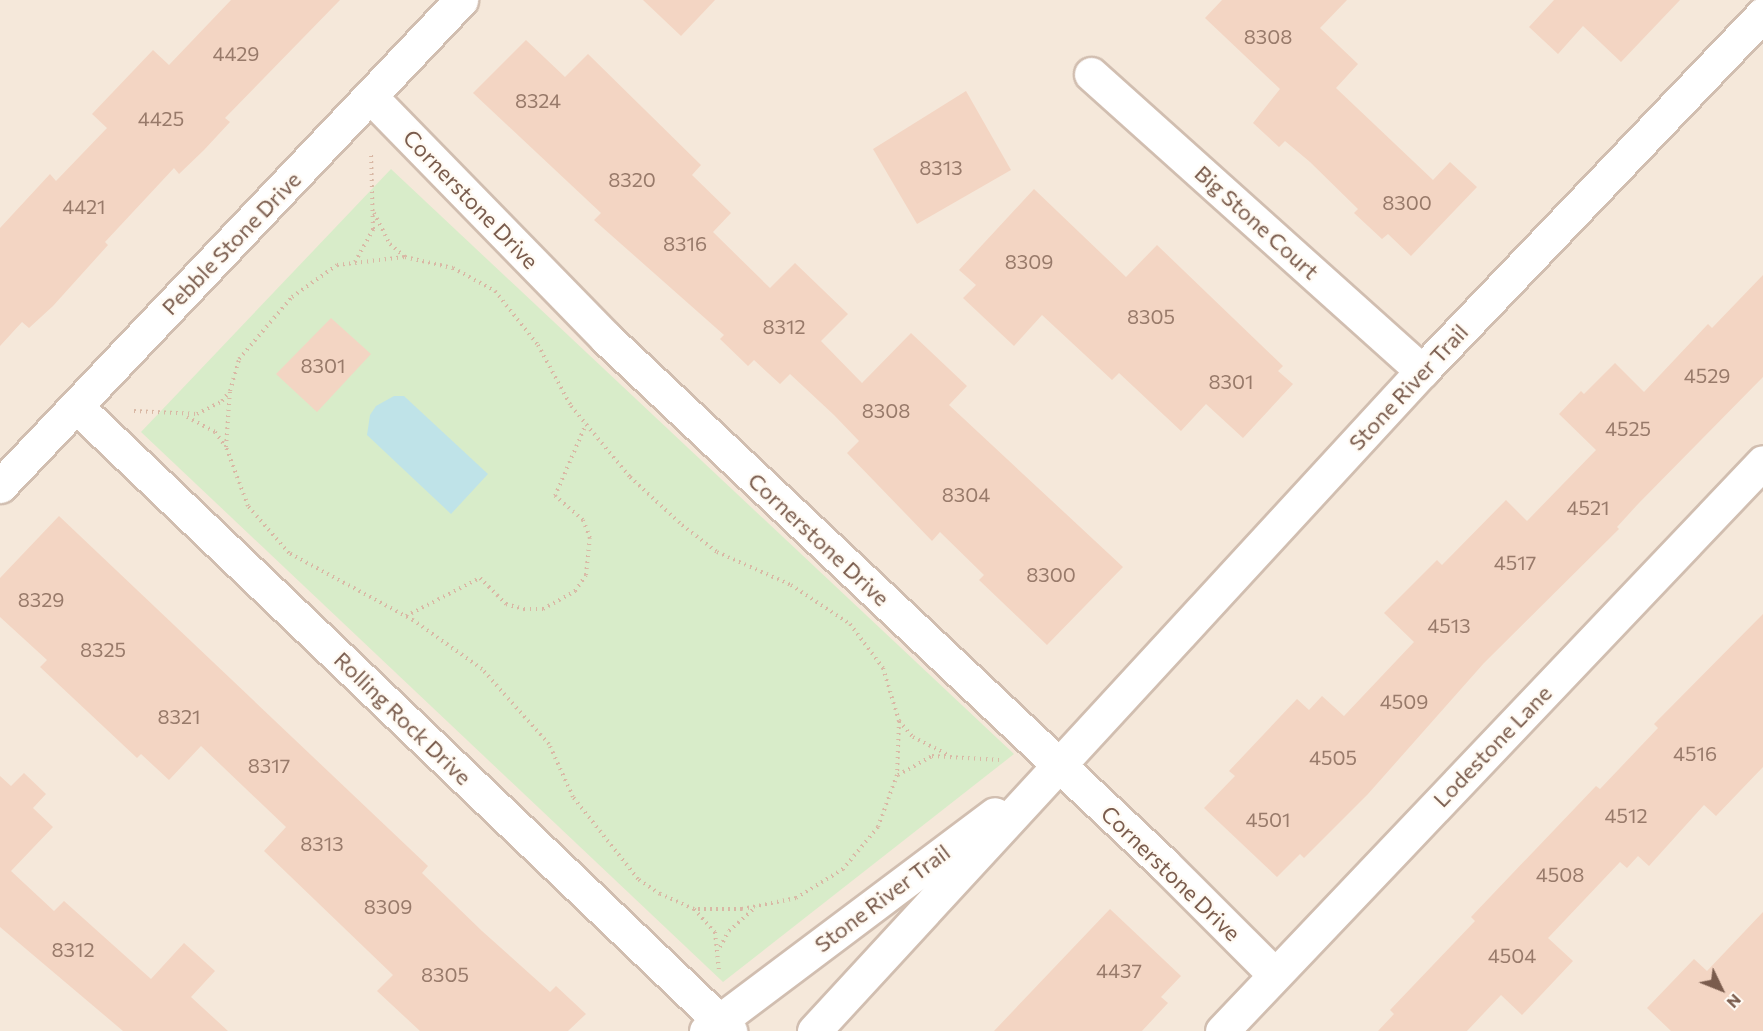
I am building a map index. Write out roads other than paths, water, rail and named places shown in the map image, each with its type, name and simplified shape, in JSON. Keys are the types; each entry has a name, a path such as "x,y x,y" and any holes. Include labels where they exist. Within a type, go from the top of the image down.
{"street":[{"name":"Pebble Stone Drive","path":"0,486 462,0"},
{"name":"Stone River Trail","path":"814,1031 1422,371 1763,14"},
{"name":"Big Stone Court","path":"1091,74 1422,371"},
{"name":"Cornerstone Drive","path":"370,96 606,338 1059,766 1274,974"},
{"name":"Rolling Rock Drive","path":"76,406 718,1027"},
{"name":"Lodestone Lane","path":"1222,1031 1763,462"},
{"name":"Stone River Trail","path":"718,1027 1059,766"}],"water":[{"path":"394,396 404,396 488,474 451,514 367,435 370,415 376,406"}]}
